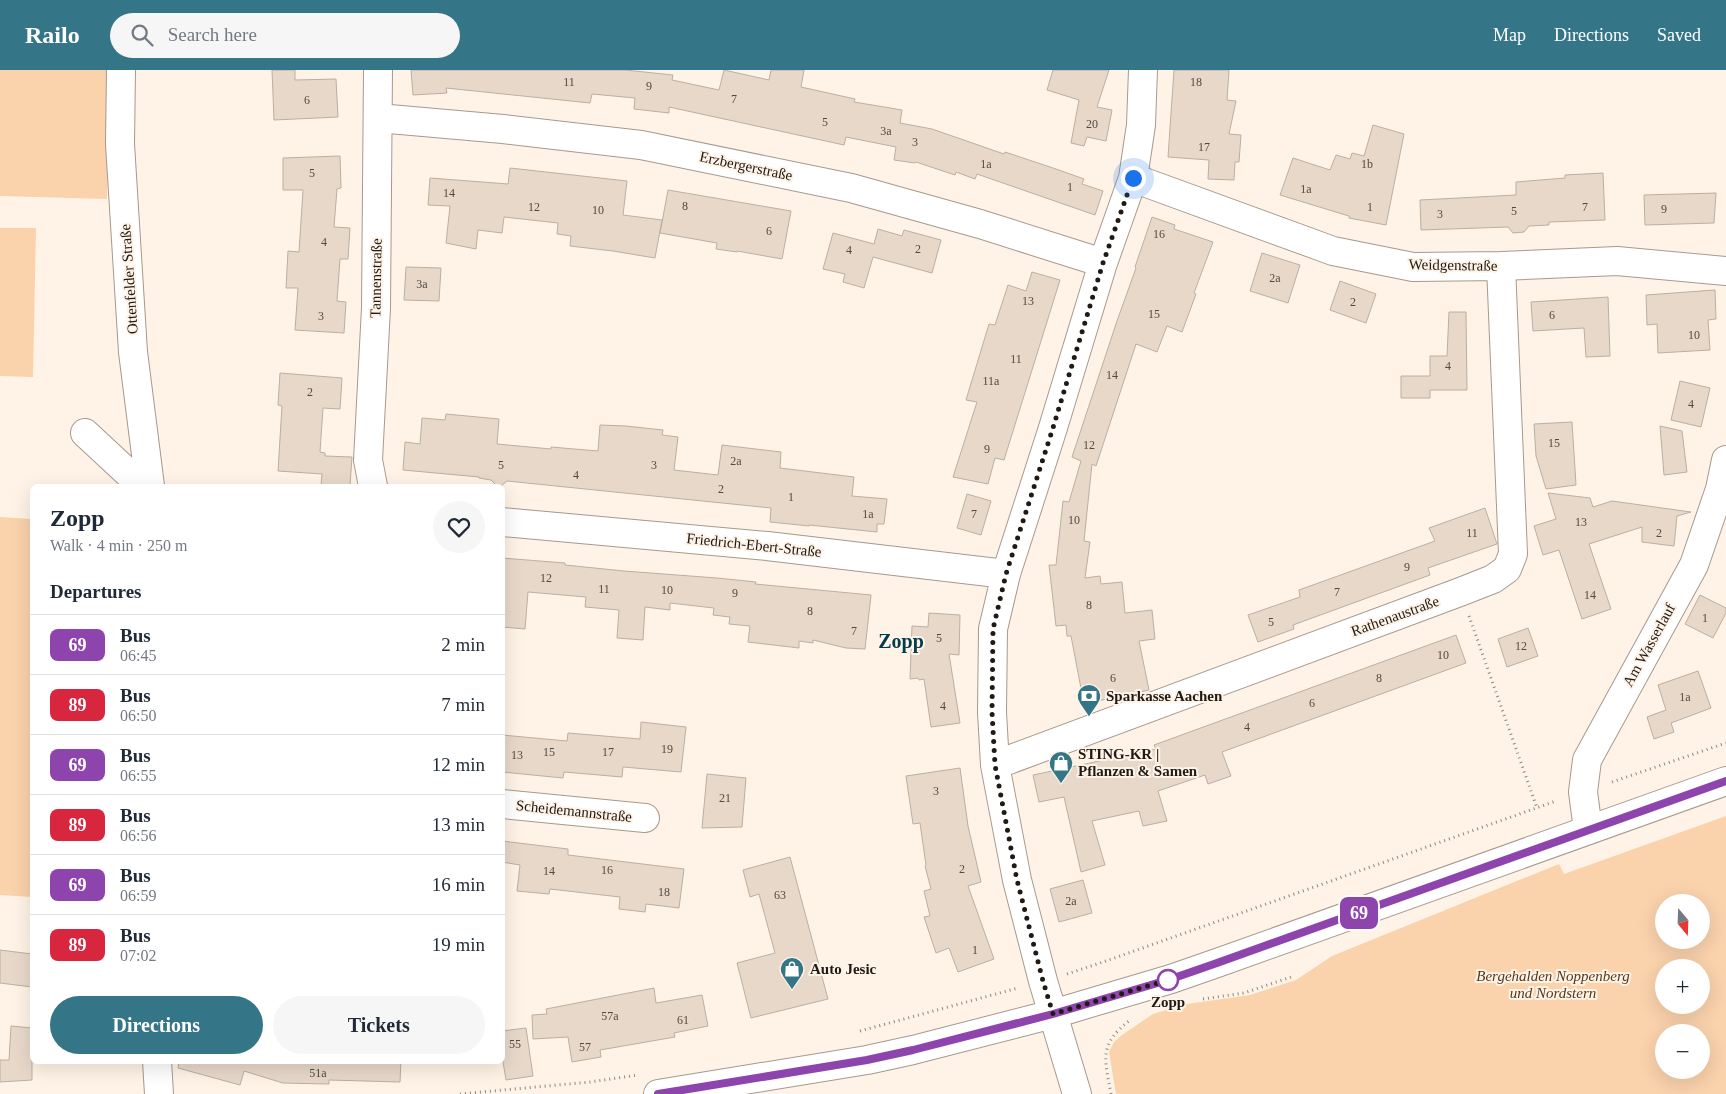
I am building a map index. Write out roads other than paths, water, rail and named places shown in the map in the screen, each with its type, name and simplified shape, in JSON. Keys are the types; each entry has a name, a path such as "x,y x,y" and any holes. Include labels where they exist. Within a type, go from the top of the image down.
{"street":[{"name":"Ottenfelder Straße","path":"121,70 120,144 134,352 150,484"},
{"name":"Tannenstraße","path":"373,484 368,460 376,308 378,70"},
{"path":"1077,1094 1043,981 1017,880 995,765 992,712 993,629 1006,574 1103,263 1133,178 1141,125 1143,70"},
{"name":"Erzbergerstraße","path":"378,118 503,129 651,147 852,188 980,224 1103,263"},
{"name":"Weidgenstraße","path":"1133,178 1332,251 1413,266 1501,266 1617,261 1726,271"},
{"name":"Rathenaustraße","path":"995,765 1460,592 1493,579 1507,569 1513,554 1501,266"},
{"path":"85,433 140,484"},
{"name":"Am Wasserlauf","path":"1588,830 1582,792 1587,760 1694,565 1723,490 1726,460"},
{"name":"Friedrich-Ebert-Straße","path":"505,522 767,546 1006,574"},
{"path":"653,1084 867,1060 938,1044 1053,1014 1171,979 1726,781"},
{"name":"Scheidemannstraße","path":"505,804 644,818"},
{"path":"156,1064 159,1094"}],"place":[{"name":"Sparkasse Aachen","path":"1089,717"},
{"name":"STING-KR | Pflanzen & Samen","path":"1061,784"},
{"name":"Zopp","path":"1168,980"},
{"name":"Auto Jesic","path":"792,990"}],"district":[{"name":"Zopp","path":"901,641"}],"park label":[{"name":"Bergehalden Noppenberg und Nordstern","path":"1553,984"}]}
